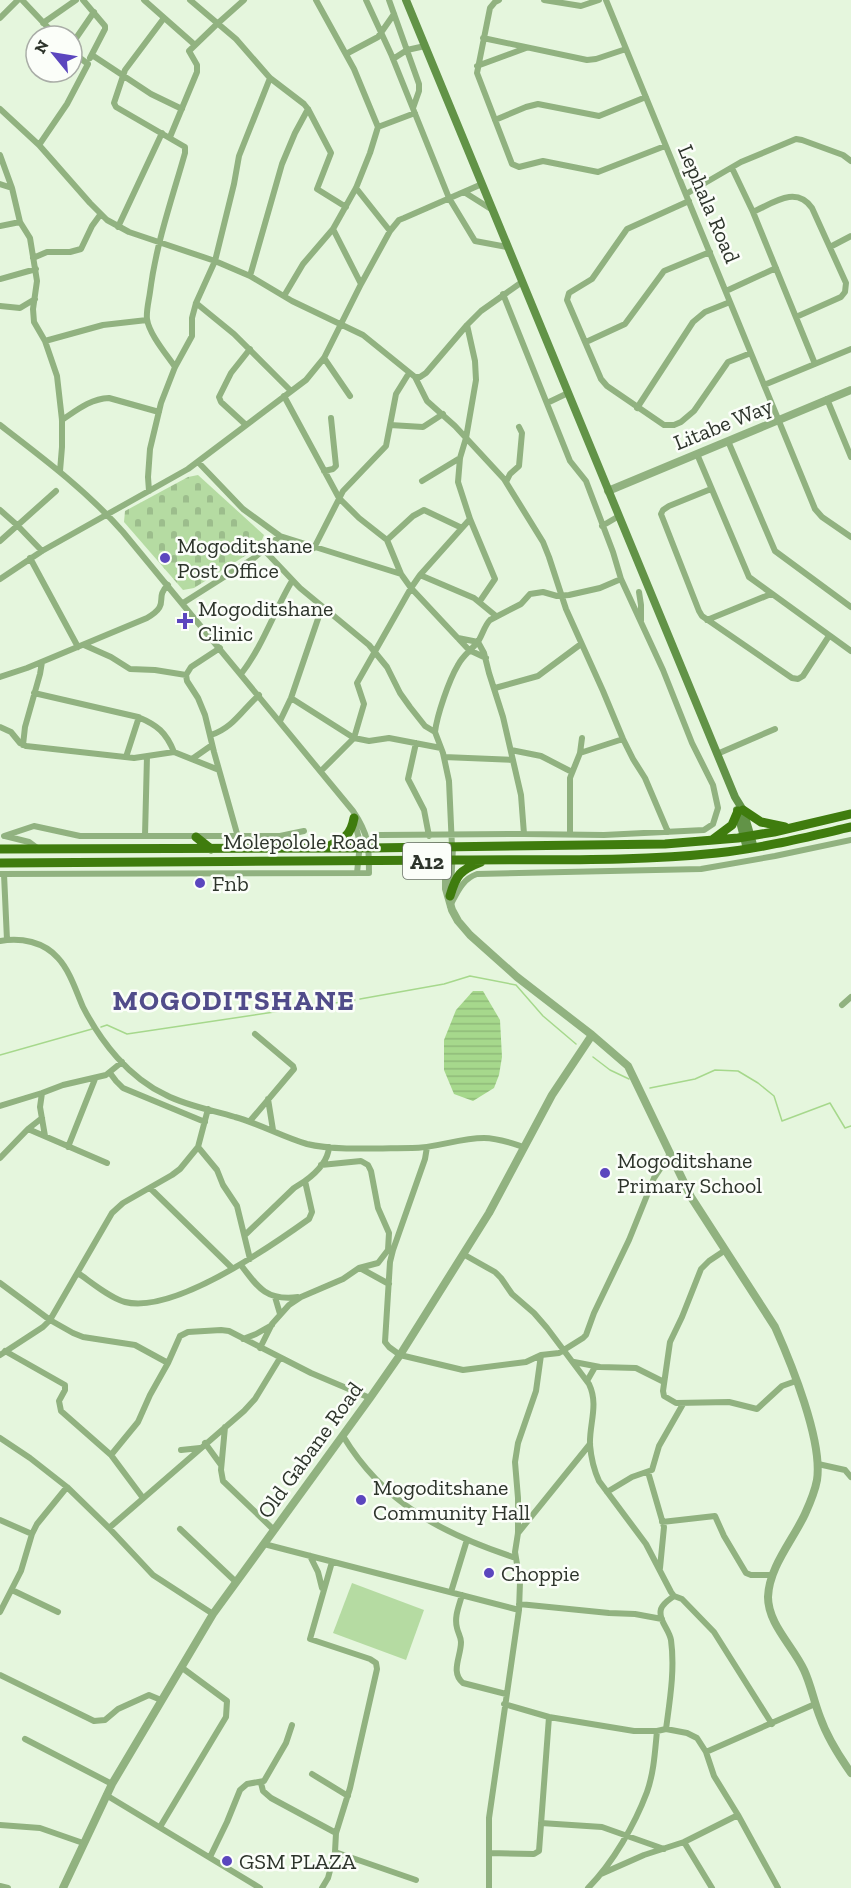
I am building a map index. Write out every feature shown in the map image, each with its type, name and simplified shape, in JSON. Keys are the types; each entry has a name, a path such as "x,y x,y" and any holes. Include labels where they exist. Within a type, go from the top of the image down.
{"main road":[{"path":"406,0 735,797 750,848"},
{"path":"740,811 768,825 790,828"},
{"path":"710,841 732,825 740,811"},
{"name":"Molepolole Road","path":"0,849 365,848 450,842 612,844 710,841 748,837 851,814"},
{"path":"324,848 348,835 354,818"},
{"name":"Molepolole Road","path":"0,863 653,858 750,848 851,827"},
{"path":"604,835 612,844"},
{"path":"196,837 211,849"},
{"path":"126,848 152,855 155,861"},
{"path":"450,902 454,883 460,873 483,861"}],"street":[{"path":"0,18 20,0 43,23 76,0"},
{"path":"39,145 67,104 105,29 103,23 83,0"},
{"path":"144,0 195,45"},
{"path":"190,0 236,39 270,78 308,109 331,153 317,189 346,207"},
{"path":"170,137 197,69 189,53 244,0"},
{"path":"284,296 303,264 333,229 346,207 370,153 378,127 346,54 316,0"},
{"path":"366,0 393,59 449,198 475,241 507,247"},
{"path":"499,0 490,8 477,73 512,164 519,167 543,161 598,172 665,146"},
{"path":"544,0 581,6 599,0"},
{"name":"Lephala Road","path":"606,0 815,509 822,517 851,537"},
{"path":"390,1 420,87 414,111"},
{"path":"84,27 94,12"},
{"path":"346,54 382,33 394,14"},
{"path":"164,18 123,75 114,105 184,145 185,153 152,274 147,321 175,367"},
{"path":"483,39 587,60 626,49"},
{"path":"393,59 407,50 425,46"},
{"path":"477,66 527,48"},
{"path":"92,55 151,94 182,109"},
{"path":"84,61 88,64"},
{"path":"149,491 150,457 159,412 175,367 192,336 192,318 196,303 215,261 239,156 270,78"},
{"path":"495,120 538,104 599,116 646,96"},
{"path":"250,276 282,164 294,133 308,109"},
{"path":"0,110 39,145 100,215 118,227 215,261 250,276 371,340 412,375 427,401 443,414 506,482 546,550 561,596 581,644 623,740 645,778 668,832"},
{"path":"378,127 414,111"},
{"path":"118,227 162,133"},
{"path":"686,194 732,168 796,139 843,155 851,162"},
{"path":"0,155 12,188 20,222 30,238 37,281 33,309 34,322 45,341 57,376 62,420 60,471"},
{"path":"732,168 753,212 815,364"},
{"path":"0,184 12,188"},
{"path":"0,579 42,550 198,462 312,374 324,358 361,284 390,231 399,220 482,184"},
{"path":"356,188 390,231"},
{"path":"464,192 492,209"},
{"path":"753,212 790,196 800,196 812,208 846,283 845,292 841,297 796,317"},
{"path":"689,201 627,229 592,279 569,293 566,296 567,300 603,383 664,425 681,422 694,411 728,362 751,353"},
{"path":"33,258 47,252 69,252 81,249 100,215"},
{"path":"0,226 20,222"},
{"path":"333,229 361,284"},
{"path":"830,247 851,236"},
{"path":"586,342 625,324 664,271 710,252"},
{"path":"726,291 776,268"},
{"path":"0,279 36,270"},
{"path":"412,375 420,377 426,372 481,310 522,282"},
{"path":"380,836 429,836 450,842 524,834 604,835 704,830 709,827 715,817 718,802 713,785 692,743 663,670 621,579 586,482 570,461 503,294"},
{"path":"0,306 16,309 36,299"},
{"path":"637,408 698,317 730,302"},
{"path":"196,303 250,349 291,390"},
{"path":"45,341 103,325 147,321"},
{"path":"466,325 475,361 476,380 466,438 460,458 459,482 470,519 495,579 480,601"},
{"path":"246,425 221,402 219,397 231,373 250,349"},
{"path":"764,385 851,349"},
{"path":"324,358 350,396"},
{"path":"314,548 339,498 350,483 386,446 396,394 412,375"},
{"name":"Litabe Way","path":"608,490 851,390"},
{"path":"547,403 568,393"},
{"path":"284,396 339,498 359,518 387,540 400,574 411,588 469,650 486,658"},
{"path":"62,420 84,405 109,398 159,412"},
{"path":"827,399 851,457"},
{"path":"390,425 423,427 443,414"},
{"path":"324,471 336,466 331,418"},
{"path":"0,424 60,471 107,514 350,807 365,832 365,848 357,873"},
{"path":"506,482 510,474 519,466 522,433 519,427"},
{"path":"728,441 775,552 851,607"},
{"path":"697,454 746,572 771,594 851,651"},
{"path":"422,482 460,458"},
{"path":"198,462 243,509 280,536 400,574"},
{"path":"711,489 669,506 661,514 661,520 699,611 707,620 792,678 798,679 803,676 829,636"},
{"path":"0,541 56,491"},
{"path":"0,510 42,550"},
{"path":"387,540 413,516 424,510 462,528"},
{"path":"602,525 618,516"},
{"path":"321,771 354,738 364,704 357,683 411,588 470,519"},
{"path":"183,603 264,550 280,536"},
{"path":"264,550 292,581 362,639 391,673 400,693 410,707 425,726 435,732"},
{"path":"30,558 81,646 111,657 129,669 186,675"},
{"path":"420,576 463,592 480,601 496,616"},
{"path":"621,579 600,588 561,596 543,592 530,594 520,604 487,623 478,642 469,650 455,670 435,732 444,757 449,785 450,902 458,921 470,935 517,977 628,1066 686,1188 724,1251 775,1327 796,1381 818,1464 815,1489 773,1575 768,1597 774,1621 803,1668 825,1730 851,1773"},
{"path":"241,674 253,657 292,581"},
{"path":"0,677 147,618 156,613 162,604 161,594 168,585"},
{"path":"629,597 648,587"},
{"path":"639,592 641,622"},
{"path":"707,620 771,594"},
{"path":"280,721 291,698 322,607"},
{"path":"458,638 478,642"},
{"path":"478,642 486,658 511,750 521,795 524,834"},
{"path":"495,688 538,676 581,644"},
{"path":"220,648 191,667 186,675 187,681 203,707 238,837"},
{"path":"23,745 42,662"},
{"path":"34,693 139,717 165,734 174,752"},
{"path":"211,735 232,724 259,695"},
{"path":"291,698 354,738 369,741 389,738 441,748"},
{"path":"126,758 139,717"},
{"path":"0,727 11,732 23,745 126,758 174,752 219,770"},
{"path":"717,754 775,729"},
{"path":"570,834 570,784 580,753 582,738"},
{"path":"580,753 623,740"},
{"path":"416,743 408,779 424,810 429,836"},
{"path":"192,759 212,745"},
{"path":"511,750 541,756 572,772"},
{"path":"145,836 147,756"},
{"path":"444,757 513,760"},
{"path":"350,807 369,861 369,873 2,874 3,941 33,942 57,957 86,1013 122,1062 136,1077 150,1087 184,1103 249,1121 307,1144 329,1147 427,1147 486,1138 524,1147"},
{"path":"29,842 26,833 32,826"},
{"path":"2,836 32,826 80,836 238,837 280,836 304,831"},
{"path":"2,836 29,842 38,848"},
{"path":"450,902 467,878 477,874 701,868 851,840"},
{"path":"580,858 582,870"},
{"path":"155,861 155,873"},
{"path":"842,1005 851,997"},
{"path":"249,1121 294,1069 255,1034"},
{"name":"Old Gabane Road","path":"63,1888 112,1784 213,1614 400,1355 489,1213 552,1095 592,1035"},
{"path":"0,1106 63,1085 110,1073 122,1062"},
{"path":"110,1073 123,1088 204,1122"},
{"path":"68,1146 95,1078"},
{"path":"42,1093 40,1102 45,1136"},
{"path":"268,1099 273,1130"},
{"path":"180,1112 184,1103"},
{"path":"2,1353 43,1327 50,1320 112,1213 123,1203 176,1172 198,1147 208,1109"},
{"path":"0,1158 42,1118"},
{"path":"28,1129 107,1163"},
{"path":"198,1147 218,1170 223,1185 237,1206 250,1259"},
{"path":"245,1235 294,1188 313,1175 328,1154 329,1147"},
{"path":"260,1348 272,1324 280,1314 301,1297 343,1279 359,1268 378,1263 390,1250 403,1224 427,1147"},
{"path":"360,1148 361,1161"},
{"path":"321,1165 361,1161 368,1165 371,1171 378,1208 390,1240 385,1342 388,1347 400,1355 463,1370 526,1362 541,1355 559,1353 586,1335 654,1178 670,1154"},
{"path":"78,1273 120,1300 135,1303 156,1301 178,1295 241,1265 279,1241 311,1216 305,1180"},
{"path":"150,1188 232,1268"},
{"path":"386,1225 395,1229 403,1224"},
{"path":"724,1251 701,1269 672,1337 663,1396 683,1404 729,1402 757,1408 782,1386 796,1381"},
{"path":"463,1254 495,1272 512,1294 548,1328 587,1381 594,1399 590,1444 595,1471 607,1492 639,1533 674,1596 682,1599 714,1632 772,1724"},
{"path":"241,1265 256,1284 275,1297 285,1299 301,1297"},
{"path":"359,1268 389,1284"},
{"path":"0,1283 50,1320 78,1335 135,1344 168,1363"},
{"path":"275,1297 280,1314"},
{"path":"243,1339 272,1324"},
{"path":"111,1455 138,1422 178,1339 183,1334 229,1331 280,1358 370,1398"},
{"path":"2,1353 65,1385 59,1401 61,1411 111,1455 143,1498"},
{"path":"489,1888 489,1818 519,1607 520,1582 516,1558 518,1498 515,1473 516,1454 536,1391 541,1355"},
{"path":"109,1528 249,1407 280,1358"},
{"path":"574,1362 595,1366 636,1368 664,1382"},
{"path":"587,1381 595,1366"},
{"path":"607,1492 639,1474 648,1472 653,1466 659,1446 683,1404"},
{"path":"225,1427 221,1477 274,1530"},
{"path":"343,1436 360,1462 390,1494 421,1516 462,1539 516,1558"},
{"path":"0,1438 67,1487 153,1575 213,1614"},
{"path":"518,1533 590,1444"},
{"path":"181,1450 203,1445"},
{"path":"203,1445 221,1466"},
{"path":"818,1464 845,1470 851,1477"},
{"path":"648,1472 663,1522 660,1568"},
{"path":"0,1612 3,1600 12,1590 24,1563 32,1534 41,1518 67,1487"},
{"path":"663,1522 715,1516 746,1573 773,1575"},
{"path":"0,1520 32,1534"},
{"path":"180,1529 236,1582"},
{"path":"451,1592 466,1543"},
{"path":"264,1544 462,1595 519,1607 635,1614 662,1619"},
{"path":"310,1556 321,1580 322,1595"},
{"path":"322,1888 327,1882 335,1852 336,1833 348,1796 377,1669 376,1663 370,1659 310,1639 332,1562"},
{"path":"12,1590 58,1612"},
{"path":"462,1595 456,1619 456,1628 461,1641 456,1673 458,1679 463,1683 506,1694"},
{"path":"666,1729 672,1688 672,1651 670,1635 662,1619 661,1607 674,1596"},
{"path":"159,1827 226,1717 228,1708 227,1701 181,1667"},
{"path":"0,1675 94,1721 105,1720 118,1709 149,1695 161,1700"},
{"path":"504,1704 549,1718 634,1731 666,1729 687,1733 697,1738 706,1752 714,1776 778,1888"},
{"path":"706,1752 815,1704"},
{"path":"489,1853 537,1853 549,1718"},
{"path":"210,1857 240,1790 247,1784 264,1782 286,1743 292,1725"},
{"path":"592,1887 626,1836 647,1791 655,1759 657,1731"},
{"path":"25,1740 112,1784"},
{"path":"312,1774 348,1796"},
{"path":"261,1783 265,1793 271,1798 336,1833"},
{"path":"106,1795 260,1888"},
{"path":"599,1874 684,1842 738,1815"},
{"path":"541,1823 596,1826 664,1849"},
{"path":"0,1826 40,1828 83,1843"},
{"path":"684,1842 712,1888"},
{"path":"335,1852 416,1880"},
{"path":"0,1886 8,1888"}],"green space":[{"path":"198,475 264,535 259,547 194,588 183,590 124,522 125,511 188,477"},
{"path":"352,1583 424,1610 406,1660 333,1633"}],"shaded area":[{"path":"473,991 483,991 500,1020 502,1057 494,1088 473,1101 454,1094 444,1070 444,1040 456,1010"}],"waterway":[{"path":"360,999 444,984 470,976 516,985 543,1016 576,1044"},
{"path":"101,1027 107,1025 127,1034 355,1000"},
{"path":"0,1055 92,1029"},
{"path":"593,1057 610,1070 629,1079"},
{"path":"650,1088 695,1079 715,1070 738,1071 774,1096 782,1121 830,1103 845,1128 851,1126"}],"place":[{"name":"Mogoditshane Post Office","path":"165,558"},
{"name":"Mogoditshane Clinic","path":"185,621"},
{"name":"Fnb","path":"200,883"},
{"name":"Mogoditshane Primary School","path":"605,1173"},
{"name":"Mogoditshane Community Hall","path":"361,1500"},
{"name":"Choppie","path":"489,1573"},
{"name":"GSM PLAZA","path":"227,1861"}],"district":[{"name":"MOGODITSHANE","path":"234,1000"}]}
